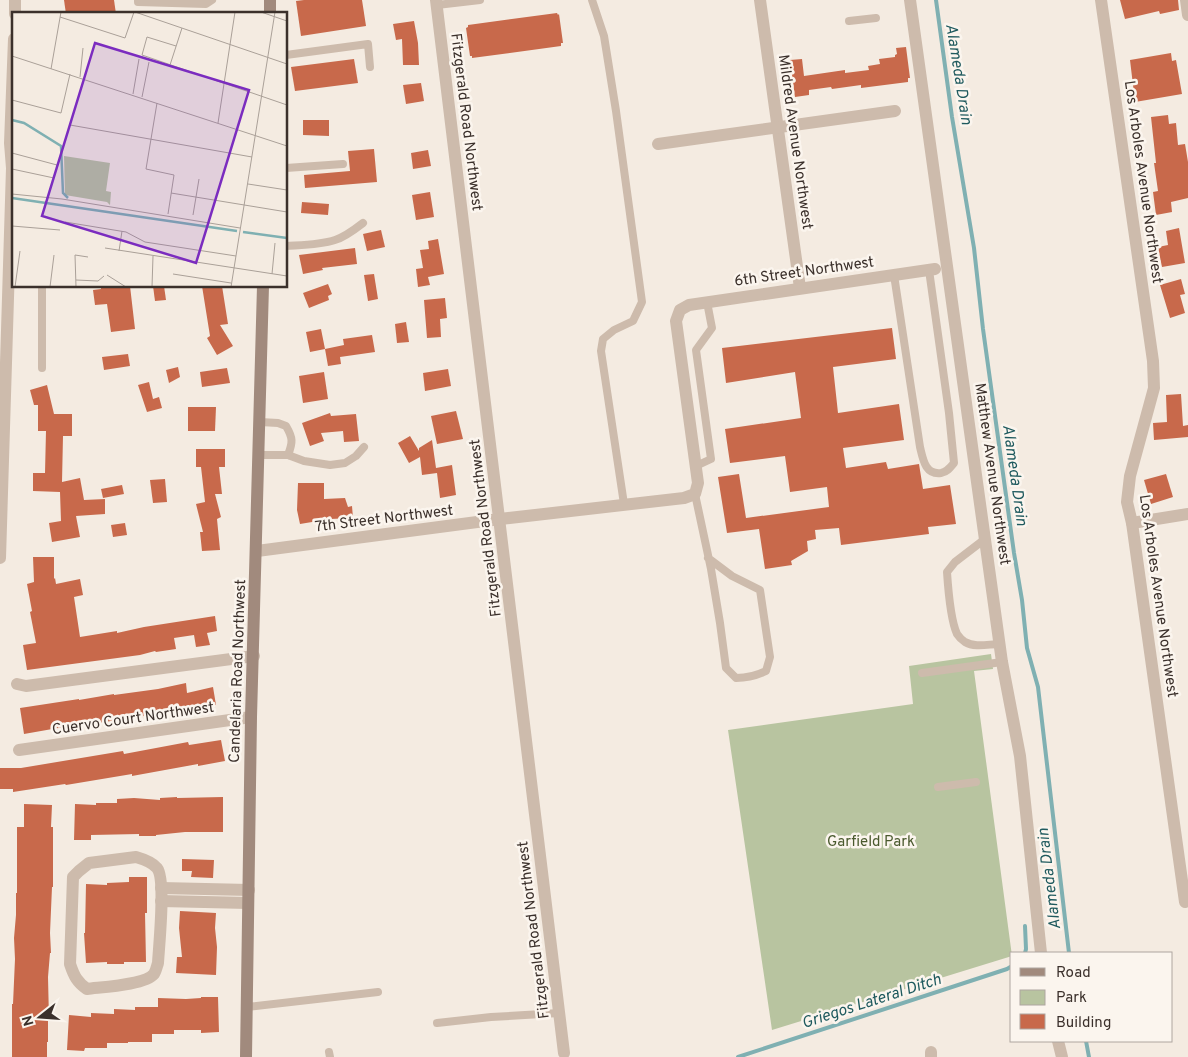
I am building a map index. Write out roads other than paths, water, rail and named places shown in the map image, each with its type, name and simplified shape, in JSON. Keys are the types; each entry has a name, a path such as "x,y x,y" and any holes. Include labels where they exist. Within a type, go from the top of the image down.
{"main road":[{"name":"Candelaria Road Northwest","path":"246,1057 263,288"}],"street":[{"name":"Mildred Avenue Northwest","path":"760,0 800,288"},
{"name":"Matthew Avenue Northwest","path":"910,0 1002,662 1020,756 1041,952"},
{"name":"Los Arboles Avenue Northwest","path":"1101,0 1153,361 1154,388 1130,476 1127,502 1132,523 1185,902"},
{"path":"1186,0 1188,14"},
{"name":"Fitzgerald Road Northwest","path":"436,3 564,1053"},
{"path":"0,558 12,261 9,168 5,143 12,62"},
{"path":"658,144 895,112"},
{"name":"6th Street Northwest","path":"696,466 676,321 680,310 689,304 932,270"},
{"path":"695,494 698,483 696,466"},
{"name":"7th Street Northwest","path":"257,551 500,519 684,498 695,494"},
{"path":"1132,523 1188,514"},
{"path":"17,684 26,686 254,656"},
{"name":"Cuervo Court Northwest","path":"19,750 252,717"},
{"path":"136,857 145,859 157,868 162,881 161,895 158,963 155,974 138,983 87,989 78,982 73,975 70,964 73,877 89,864 136,857"},
{"path":"161,895 249,896"},
{"path":"1058,1042 1062,1057"}],"lane":[{"path":"138,0 138,2 206,4 212,0"},
{"path":"436,3 480,0"},
{"path":"592,0 604,36 642,302 632,321 614,330 603,339 601,351 624,504"},
{"path":"849,21 876,18"},
{"path":"288,55 368,44 370,67"},
{"path":"288,168 343,164"},
{"path":"288,246 319,244 336,240 349,234 363,223"},
{"path":"894,275 920,447 927,469 938,473 945,472 954,463 932,270"},
{"path":"42,288 42,368"},
{"path":"696,466 711,459 696,350 712,328 707,302"},
{"path":"260,422 286,426 292,438 288,455"},
{"path":"259,455 288,455 304,461 330,465 345,463 356,456 364,447"},
{"path":"695,494 720,624 726,668 736,678 757,676 766,671 770,656 760,590 732,576 708,558"},
{"path":"985,539 955,562 947,572 954,626 958,636 966,643 976,645 1000,644"},
{"path":"922,673 1002,662"},
{"path":"938,787 976,782"},
{"path":"246,1007 378,992"},
{"path":"437,1024 491,1016 559,1013"}],"waterway":[{"name":"Alameda Drain","path":"936,0 952,117 974,248 983,329 1022,600 1027,648 1038,687 1069,952"},
{"name":"Griegos Lateral Ditch","path":"1025,926 1025,952"},
{"name":"Griegos Lateral Ditch","path":"738,1057 1010,967"},
{"name":"Alameda Drain","path":"1086,1042 1089,1057"}],"park label":[{"name":"Garfield Park","path":"871,841"}]}
